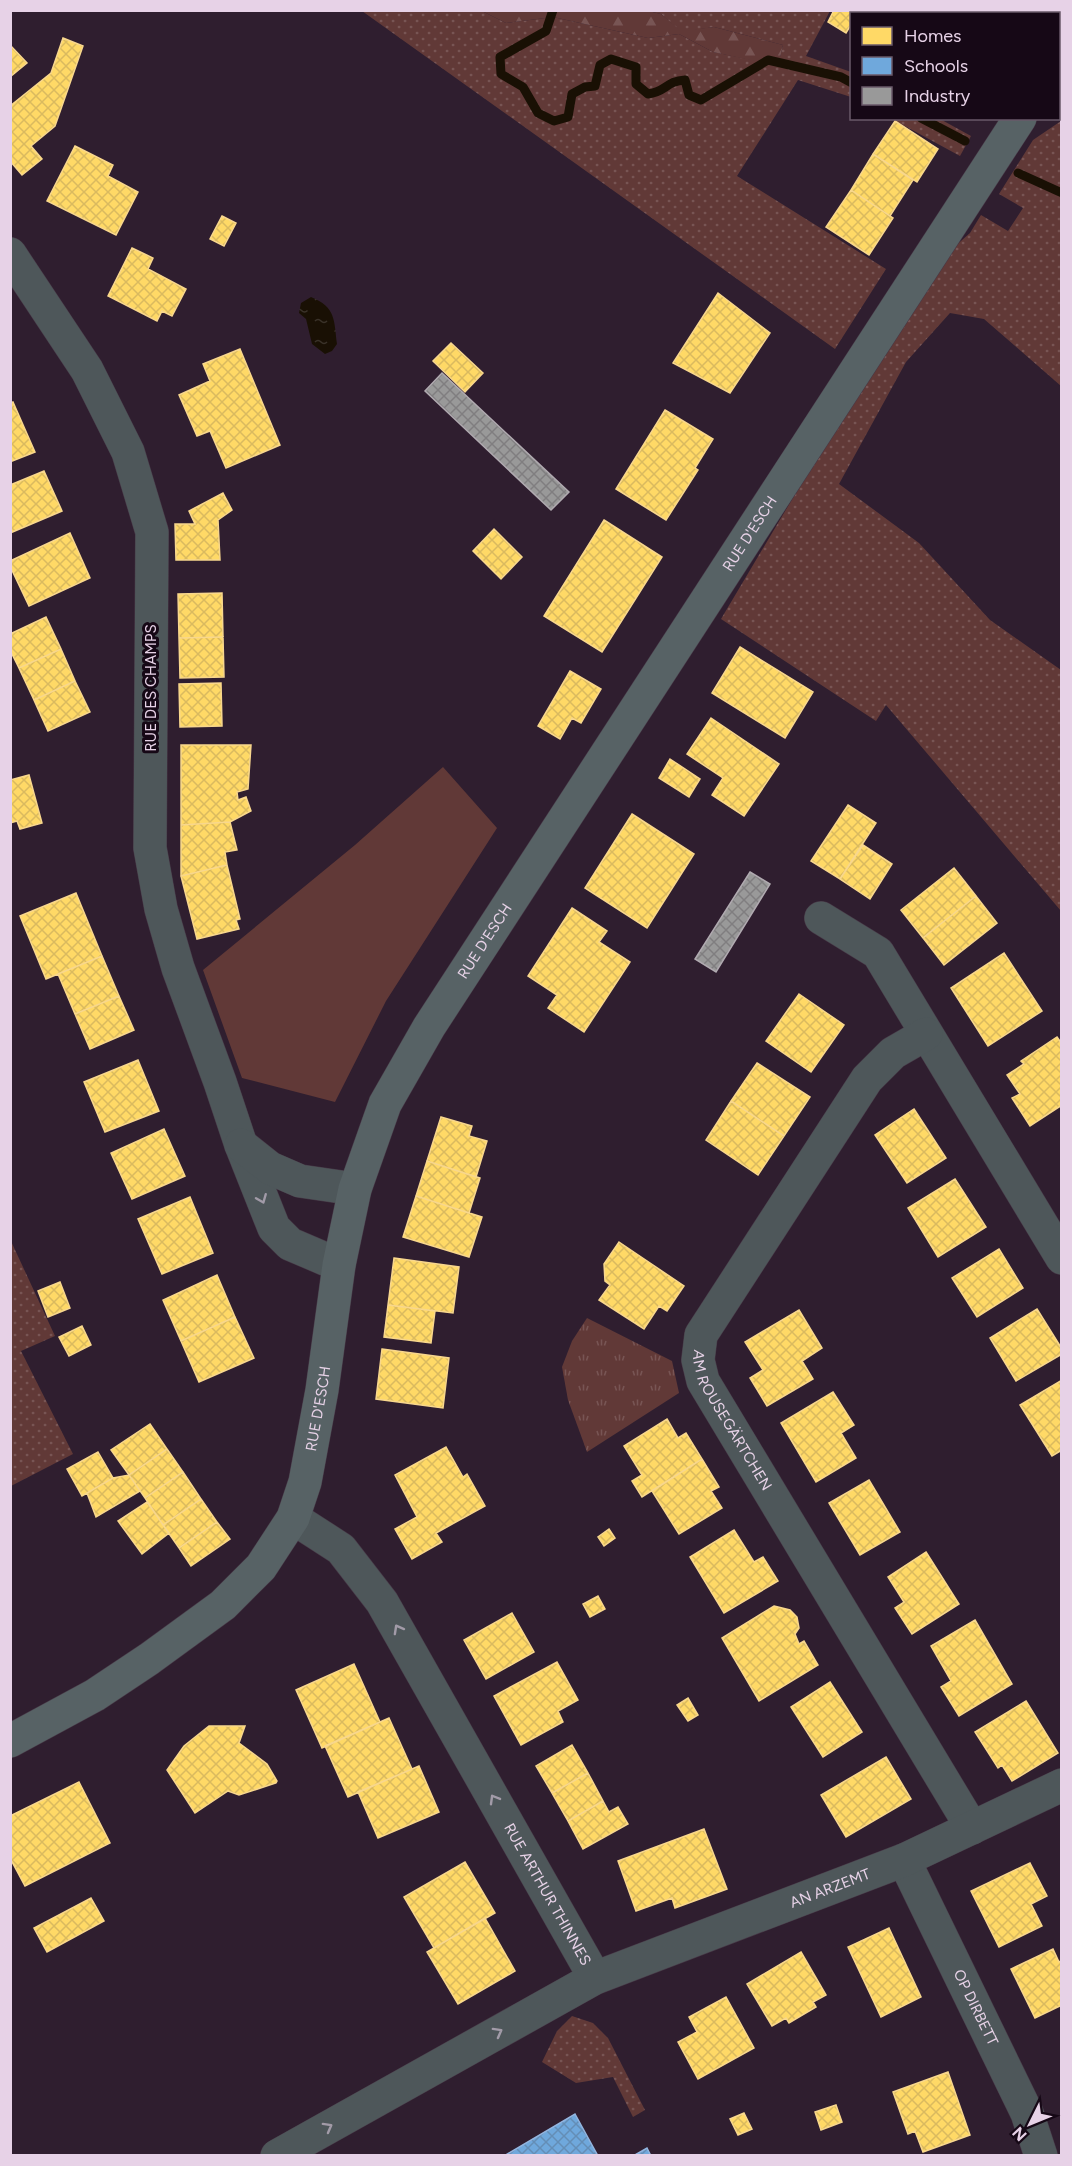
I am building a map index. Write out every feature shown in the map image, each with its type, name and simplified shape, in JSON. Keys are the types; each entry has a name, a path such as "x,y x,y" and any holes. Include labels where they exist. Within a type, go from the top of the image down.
{"main road":[{"name":"RUE D'ESCH","path":"10,1741 95,1695 149,1659 222,1605 261,1567 292,1518 305,1482 322,1390 339,1265 354,1189 385,1104 429,1027 1019,120"}],"street":[{"name":"RUE DES CHAMPS","path":"10,254 87,370 128,452 152,532 150,848 161,909 178,968 241,1145 274,1228 290,1244 339,1265"},
{"path":"821,918 878,953 1062,1258"},
{"name":"AM ROUSEGÄRTCHEN","path":"926,1034 893,1053 867,1080 701,1335 698,1360 703,1381 972,1828"},
{"path":"241,1145 270,1168 300,1181 354,1189"},
{"name":"RUE ARTHUR THINNES","path":"277,2156 595,1978 382,1602 341,1549 292,1518"},
{"name":"AN ARZEMT","path":"595,1978 904,1860 1062,1785"},
{"name":"OP DIRBETT","path":"904,1860 1027,2113 1041,2156"}],"green space":[{"path":"362,11 482,11 506,23 553,17 648,38 679,34 713,52 778,65 783,45 714,27 681,32 661,14 648,11 830,11 806,56 850,72 850,97 798,80 737,176 886,269 835,349"},
{"path":"482,11 648,11 661,14 681,31 714,27 783,45 778,66 713,52 679,34 648,38 553,17 506,23"},
{"path":"894,120 942,120 971,136 960,156"},
{"path":"1061,121 1061,386 984,319 950,313 906,362 839,484 919,543 990,620 1061,670 1061,911 886,705 876,721 721,619 797,491 953,248 970,233 981,215 1008,231 1023,208 999,194 1033,140"},
{"path":"443,767 497,828 386,1001 335,1102 242,1078 203,970 355,845"},
{"path":"10,1239 55,1336 21,1351 73,1454 11,1486"},
{"path":"587,1318 672,1361 679,1393 587,1452 568,1400 562,1367 572,1341"},
{"path":"572,2016 593,2023 608,2038 645,2110 633,2117 613,2077 576,2083 542,2062 557,2031"}],"water":[{"path":"311,297 325,305 334,321 337,344 332,351 325,354 312,344 306,319 299,313 301,303"}],"building: Homes":[{"path":"834,10 857,12 850,12 850,26 846,33 828,22"},
{"path":"63,38 83,46 55,126 31,146 42,159 22,175 10,161 10,106 51,73"},
{"path":"10,45 27,63 10,77"},
{"path":"895,121 938,149 917,182 873,154"},
{"path":"75,146 113,165 108,176 138,192 116,235 47,201"},
{"path":"873,154 913,180 890,216 851,190"},
{"path":"851,190 893,218 869,255 826,227"},
{"path":"222,216 236,223 224,246 210,239"},
{"path":"132,248 153,258 148,269 186,289 172,316 162,311 157,321 108,296"},
{"path":"718,293 770,333 730,393 673,363"},
{"path":"451,343 483,373 465,392 433,361"},
{"path":"240,349 280,445 226,468 210,431 197,436 179,395 210,381 203,364"},
{"path":"13,402 35,452 10,462 10,403"},
{"path":"665,410 713,439 695,468 698,470 666,520 616,489"},
{"path":"44,471 62,511 10,533 10,485"},
{"path":"223,493 232,510 218,520 220,560 176,560 175,524 195,524 189,511"},
{"path":"604,520 662,557 602,652 544,616"},
{"path":"494,529 522,557 501,579 473,551"},
{"path":"70,533 90,578 29,606 10,566 10,561"},
{"path":"222,593 223,637 179,638 178,594"},
{"path":"46,617 61,649 19,668 10,650 10,634"},
{"path":"223,637 224,677 180,678 179,638"},
{"path":"740,647 813,692 785,738 712,693"},
{"path":"61,649 75,681 34,700 19,668"},
{"path":"570,671 601,689 581,723 572,718 560,739 538,726"},
{"path":"75,681 90,712 48,731 34,700"},
{"path":"221,683 222,726 180,727 179,684"},
{"path":"711,718 779,764 744,816 712,795 723,778 687,754"},
{"path":"181,745 251,745 248,789 237,792 238,800 246,797 251,811 230,822 181,825"},
{"path":"670,759 700,779 689,797 659,778"},
{"path":"29,775 42,823 20,829 17,821 10,823 10,780"},
{"path":"848,805 876,823 840,879 811,861"},
{"path":"632,814 694,854 647,928 585,888"},
{"path":"230,822 237,850 225,852 227,865 181,876 181,825"},
{"path":"863,845 892,864 870,899 840,879"},
{"path":"227,865 240,919 236,920 239,929 197,939 181,876"},
{"path":"954,868 976,896 923,938 901,910"},
{"path":"76,893 102,956 46,979 20,916"},
{"path":"976,896 997,923 944,965 923,938"},
{"path":"572,908 607,931 599,942 630,962 584,1032 548,1008 557,995 528,976"},
{"path":"1004,953 1042,1011 988,1046 951,988"},
{"path":"102,956 119,996 75,1014 58,974"},
{"path":"799,994 844,1025 811,1072 766,1041"},
{"path":"119,996 134,1030 90,1049 75,1014"},
{"path":"1057,1037 1062,1044 1062,1105 1030,1126 1012,1098 1020,1094 1007,1075 1024,1064 1021,1061"},
{"path":"138,1060 159,1111 105,1132 84,1082"},
{"path":"757,1063 810,1097 784,1136 731,1101"},
{"path":"731,1101 784,1136 758,1175 706,1140"},
{"path":"914,1109 946,1158 907,1183 875,1135"},
{"path":"441,1117 472,1126 469,1136 487,1141 476,1177 427,1161"},
{"path":"164,1129 185,1176 132,1199 111,1153"},
{"path":"427,1161 480,1178 469,1213 416,1196"},
{"path":"955,1179 986,1227 938,1257 908,1208"},
{"path":"416,1196 482,1217 469,1257 403,1237"},
{"path":"190,1197 213,1253 162,1274 138,1219"},
{"path":"619,1242 684,1286 667,1311 659,1306 644,1329 599,1300 610,1285 605,1281 604,1264"},
{"path":"999,1249 1023,1288 977,1317 952,1278"},
{"path":"394,1258 459,1267 453,1313 388,1305"},
{"path":"217,1275 235,1317 181,1341 163,1300"},
{"path":"60,1282 70,1308 48,1317 38,1291"},
{"path":"388,1305 435,1311 431,1343 384,1337"},
{"path":"1037,1309 1062,1349 1062,1354 1016,1381 990,1338"},
{"path":"799,1310 822,1348 802,1361 813,1379 767,1406 750,1378 763,1370 745,1342"},
{"path":"235,1317 254,1358 199,1382 181,1341"},
{"path":"82,1326 91,1345 69,1356 59,1337"},
{"path":"382,1349 449,1358 443,1408 376,1399"},
{"path":"1062,1380 1062,1450 1052,1456 1020,1405"},
{"path":"833,1392 854,1425 841,1433 856,1458 816,1482 781,1423"},
{"path":"667,1419 678,1438 686,1433 702,1459 642,1497 632,1481 642,1475 624,1446"},
{"path":"150,1424 167,1449 129,1475 111,1450"},
{"path":"446,1447 463,1477 467,1474 485,1506 436,1533 442,1542 412,1559 395,1529 417,1517 395,1475"},
{"path":"167,1449 183,1472 145,1498 129,1475"},
{"path":"98,1452 113,1478 82,1496 67,1469"},
{"path":"702,1459 719,1487 711,1491 722,1508 679,1534 652,1491"},
{"path":"183,1472 201,1499 163,1525 145,1498"},
{"path":"129,1475 140,1491 96,1517 87,1493 113,1478"},
{"path":"869,1480 900,1532 860,1555 829,1503"},
{"path":"201,1499 217,1522 179,1548 163,1525"},
{"path":"147,1502 169,1533 142,1554 118,1521"},
{"path":"217,1522 230,1539 191,1566 179,1548"},
{"path":"609,1529 615,1538 604,1546 598,1537"},
{"path":"734,1530 754,1562 763,1557 778,1581 724,1613 690,1557"},
{"path":"926,1552 959,1604 912,1634 895,1608 904,1602 888,1577"},
{"path":"598,1596 605,1609 590,1617 583,1604"},
{"path":"774,1606 790,1610 797,1617 799,1628 795,1634 799,1644 804,1641 818,1665 759,1701 722,1638"},
{"path":"512,1613 534,1652 486,1679 464,1640"},
{"path":"975,1620 1012,1684 959,1716 941,1687 951,1681 931,1646"},
{"path":"557,1662 578,1700 558,1711 563,1722 521,1745 494,1696"},
{"path":"354,1664 380,1722 322,1748 296,1690"},
{"path":"830,1682 862,1732 823,1757 791,1707"},
{"path":"688,1698 698,1715 688,1721 677,1705"},
{"path":"1026,1701 1058,1753 1012,1781 1002,1765 998,1768 975,1732"},
{"path":"389,1718 412,1769 348,1797 325,1746"},
{"path":"209,1726 245,1726 239,1743 267,1764 277,1781 239,1795 228,1791 195,1813 167,1770 184,1746"},
{"path":"572,1745 588,1773 552,1793 536,1766"},
{"path":"886,1757 911,1799 846,1837 821,1795"},
{"path":"419,1766 439,1812 378,1838 358,1792"},
{"path":"588,1773 603,1801 568,1821 552,1793"},
{"path":"79,1782 110,1843 25,1886 10,1858 10,1816"},
{"path":"603,1801 609,1812 618,1807 628,1824 583,1849 568,1821"},
{"path":"704,1829 727,1889 675,1908 672,1898 636,1911 618,1861"},
{"path":"465,1862 495,1913 434,1948 404,1897"},
{"path":"1030,1863 1047,1896 1031,1904 1042,1926 999,1947 971,1891"},
{"path":"91,1898 104,1921 47,1952 34,1928"},
{"path":"485,1918 515,1971 458,2004 427,1952"},
{"path":"889,1928 921,1997 881,2017 848,1947"},
{"path":"1053,1949 1059,1962 1062,1960 1062,2005 1035,2018 1011,1969"},
{"path":"801,1952 826,1995 813,2002 816,2007 789,2023 786,2018 772,2026 747,1984"},
{"path":"726,1997 754,2048 698,2079 678,2042 697,2032 689,2017"},
{"path":"948,2072 970,2135 923,2152 915,2131 908,2134 893,2092"},
{"path":"836,2105 842,2122 821,2130 815,2112"},
{"path":"744,2113 752,2129 738,2135 730,2119"}],"building: Schools":[{"path":"575,2114 598,2156 504,2156"},
{"path":"647,2148 651,2156 633,2156"}],"building: Industry":[{"path":"442,373 569,492 551,510 425,391"},
{"path":"750,872 770,884 716,972 695,959"}],"waterway":[{"path":"553,10 546,31 500,57 501,74 523,87 538,113 554,121 568,117 572,94 585,87 595,86 600,65 611,59 636,67 636,84 648,94 659,91 674,82 685,80 689,95 701,100 768,60 841,77 850,82"},
{"path":"925,120 965,141"},
{"path":"1018,173 1062,193"}]}
